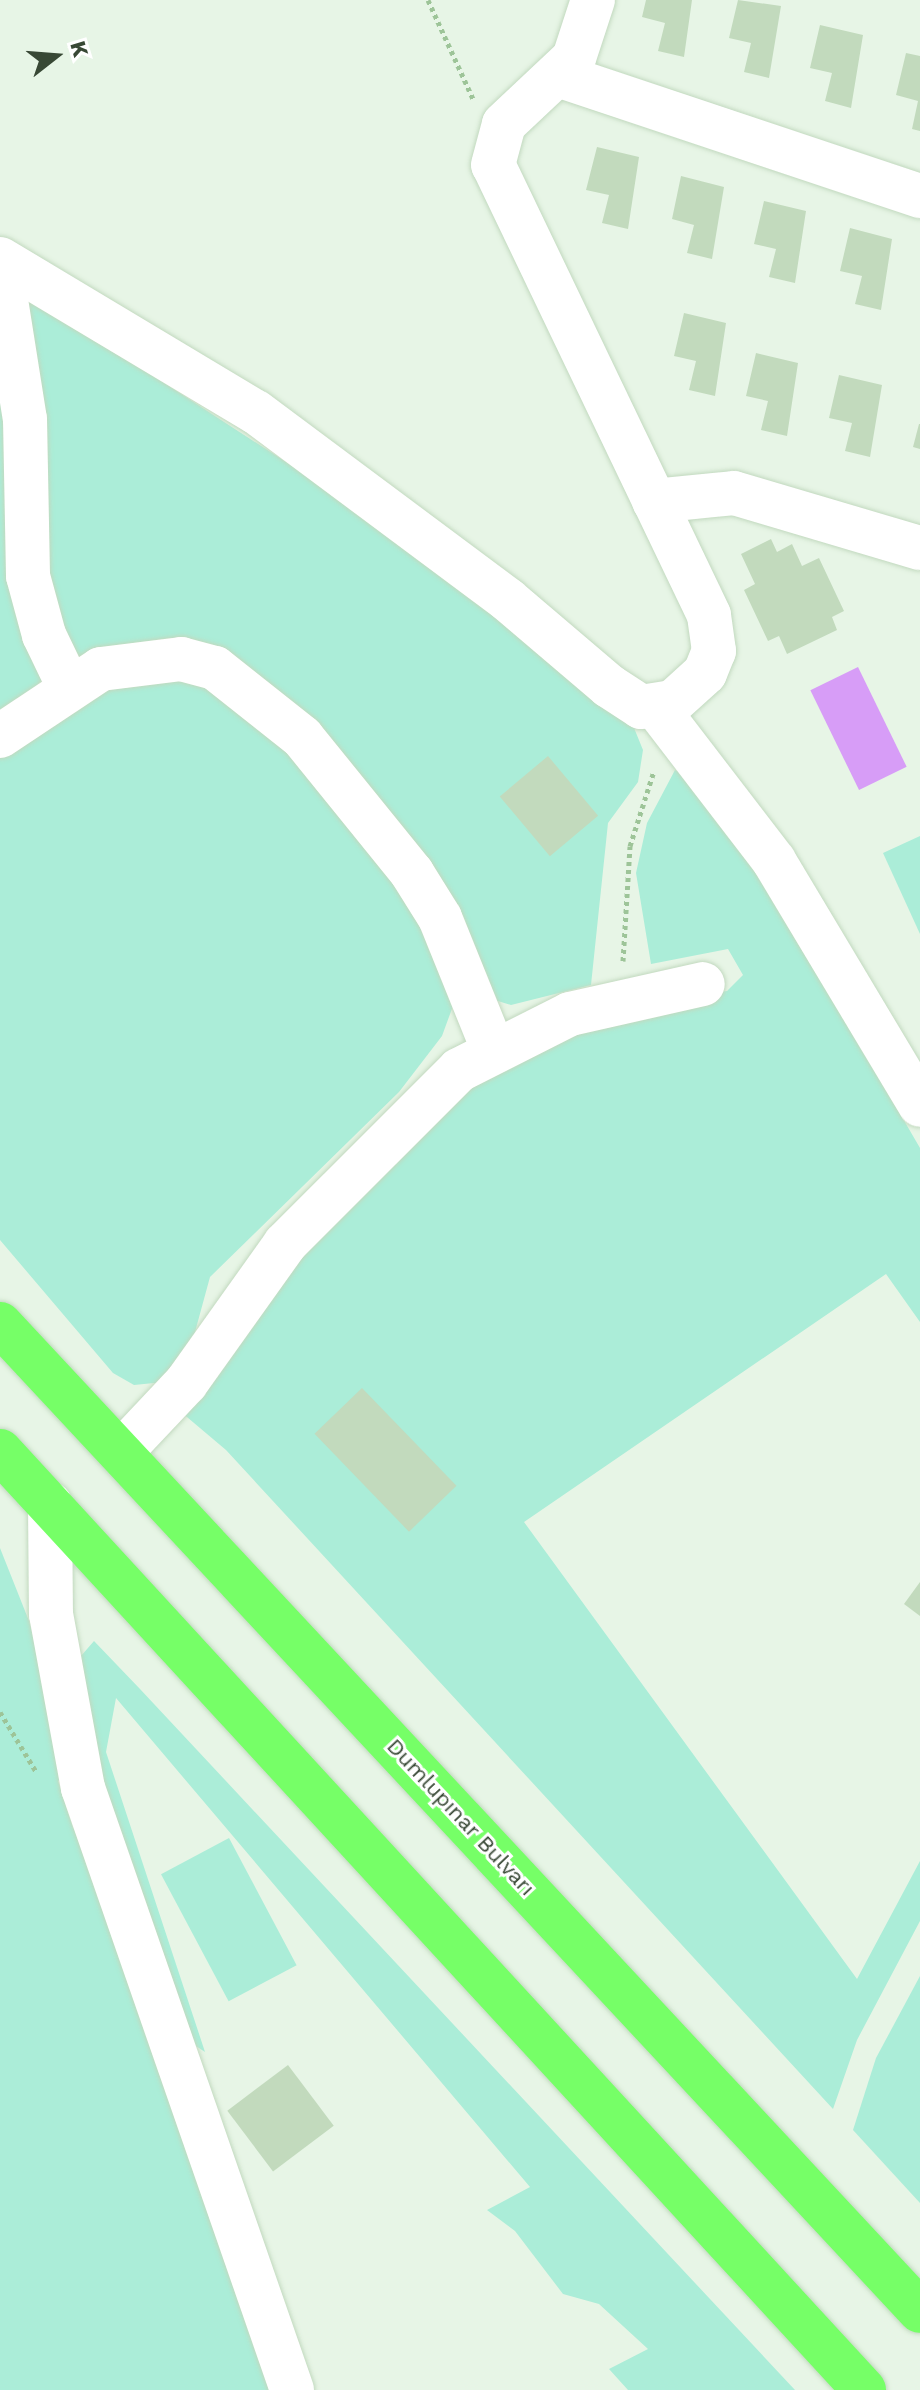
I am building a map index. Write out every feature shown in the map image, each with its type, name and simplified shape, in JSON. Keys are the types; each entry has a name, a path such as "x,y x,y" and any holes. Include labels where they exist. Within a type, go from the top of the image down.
{"highway":[{"name":"Dumlupınar Bulvarı","path":"0,1324 920,2311"},
{"path":"0,1451 526,2031 864,2390"}],"street":[{"path":"593,0 574,58 561,76 504,124 493,143 493,165 709,615 714,651 693,689 666,719"},
{"path":"561,76 920,196"},
{"path":"0,261 25,419 28,576 44,635 68,685"},
{"path":"0,261 256,412 508,600 609,686 666,719 774,861 920,1105"},
{"path":"654,501 734,493 920,548"},
{"path":"0,736 68,685 101,669 181,659 215,668 253,694 302,737 412,873 440,918 493,1049"},
{"path":"121,1452 186,1383 285,1244 380,1143 459,1070 493,1049 570,1014 703,984"},
{"path":"50,1504 51,1614 83,1788 292,2390"}],"path":[{"path":"428,0 493,143"},
{"path":"623,1002 630,846 666,719"}],"shaded area":[{"path":"0,276 404,539 632,723 643,750 638,782 608,823 591,985 511,1005 488,998 218,658 170,638 99,648 41,681 0,727"},
{"path":"858,667 907,767 859,790 810,690"},
{"path":"181,676 254,710 423,913 457,995 442,1036 399,1092 210,1277 192,1343 164,1382 134,1385 113,1373 0,1240 0,752 102,684"},
{"path":"675,770 697,782 736,832 920,1148 920,1322 886,1274 524,1522 857,1979 920,1861 920,1921 857,2040 833,2109 226,1450 181,1412 259,1291 467,1076 657,1000 727,991 743,975 728,949 651,964 636,873 647,823"},
{"path":"920,836 920,934 883,853"},
{"path":"0,1548 29,1621 71,1772 58,1781 73,1828 87,1837 272,2390 0,2390"},
{"path":"94,1641 795,2390 628,2390 609,2369 648,2349 599,2304 563,2294 515,2231 487,2210 530,2187 116,1698 106,1752 205,2052 184,2038 112,1824 83,1687 81,1656"},
{"path":"229,1838 297,1965 229,2001 161,1874"},
{"path":"920,1976 920,2203 853,2130 876,2058"}],"building":[{"path":"646,0 692,0 684,57 658,51 665,23 642,17"},
{"path":"738,0 781,6 769,78 744,72 751,43 729,38"},
{"path":"820,25 863,35 851,108 825,101 832,73 810,68"},
{"path":"906,53 920,56 920,131 912,129 918,101 896,95"},
{"path":"597,147 639,157 628,229 602,223 609,195 586,190"},
{"path":"681,176 724,187 712,259 687,253 694,225 672,219"},
{"path":"764,201 806,211 795,283 769,277 776,249 754,244"},
{"path":"850,228 892,239 881,310 855,304 862,276 840,271"},
{"path":"684,313 726,323 715,396 689,390 696,361 674,356"},
{"path":"756,353 798,363 787,436 761,430 768,401 746,396"},
{"path":"839,375 882,385 870,457 845,451 852,423 829,418"},
{"path":"920,424 920,449 913,447"},
{"path":"771,539 777,552 792,544 802,566 819,558 844,611 832,617 837,630 787,654 779,636 768,641 744,590 755,584 741,554"},
{"path":"548,756 598,816 550,856 500,796"},
{"path":"362,1388 456,1486 409,1532 315,1434"},
{"path":"920,1582 920,1616 904,1604"},
{"path":"288,2065 334,2126 273,2171 227,2111"}]}
